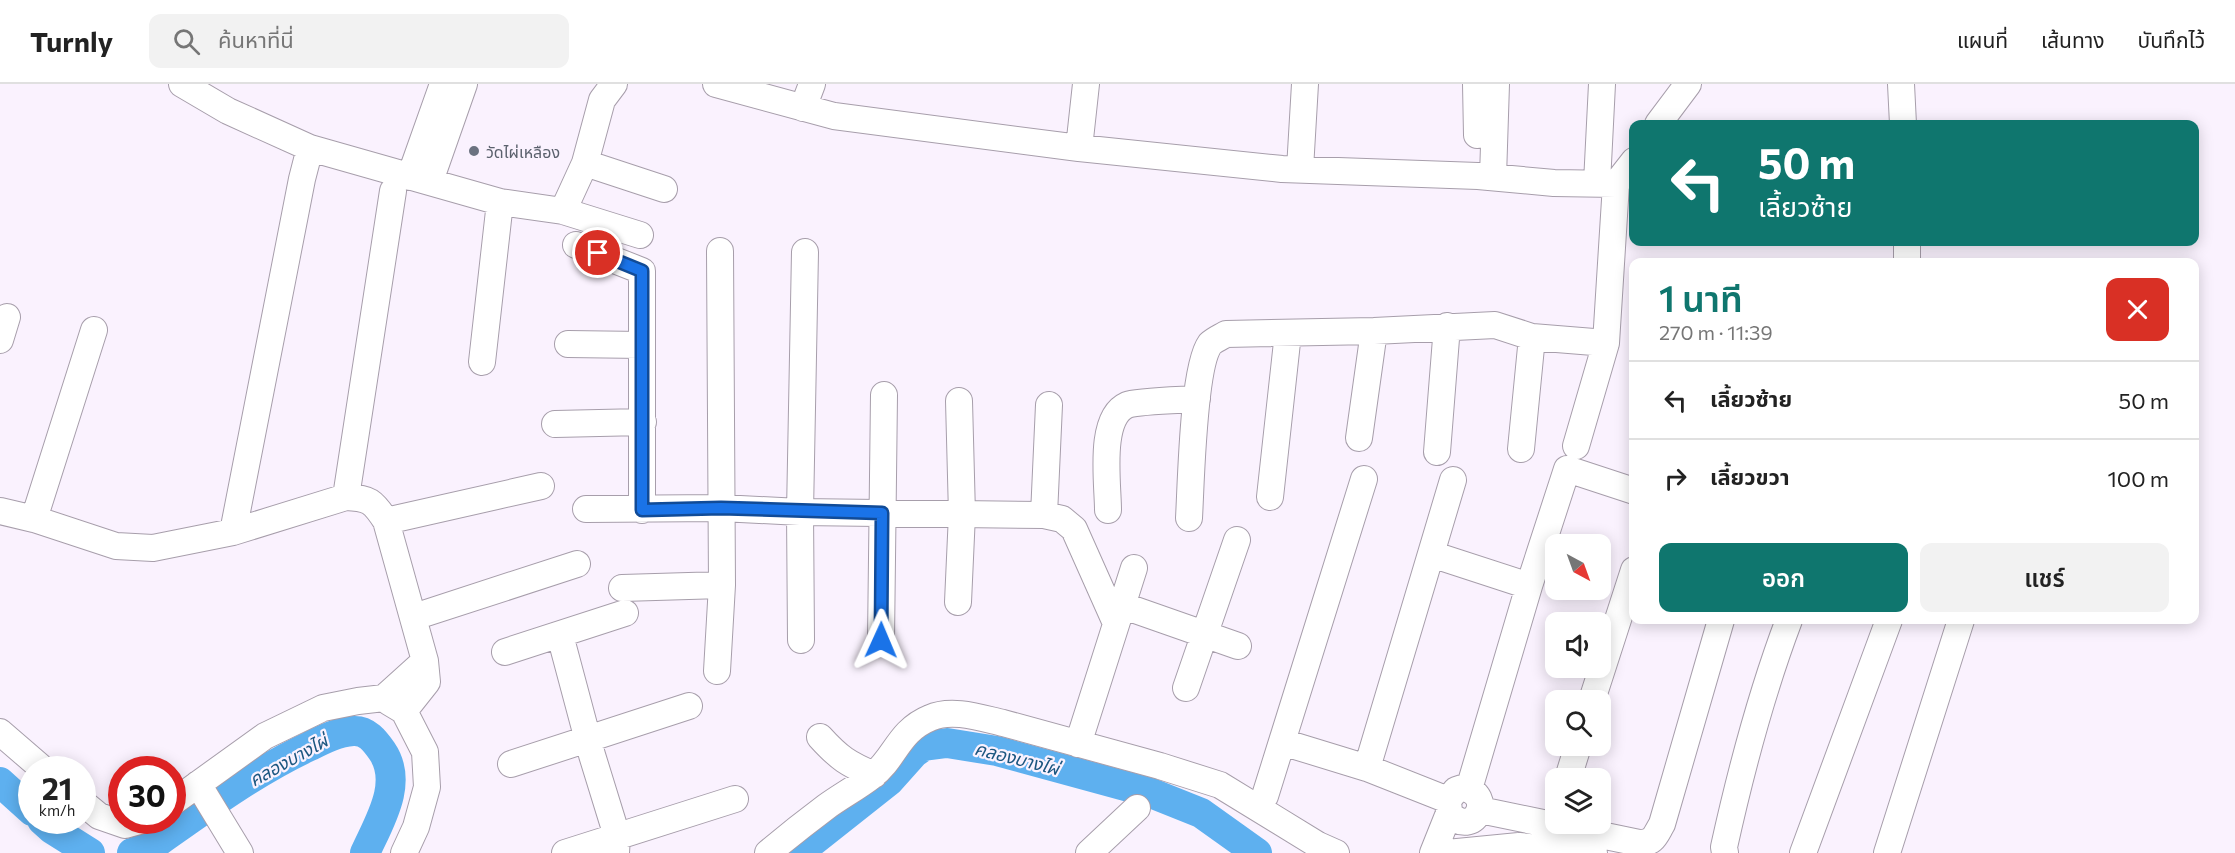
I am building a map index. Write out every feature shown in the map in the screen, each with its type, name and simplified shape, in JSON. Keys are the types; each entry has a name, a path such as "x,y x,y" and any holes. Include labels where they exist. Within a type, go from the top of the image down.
{"street":[{"path":"182,84 228,111 310,148 411,183 500,202 563,211 640,235"},
{"path":"346,496 411,183 443,84"},
{"path":"411,183 464,84"},
{"path":"563,211 585,162 602,100 614,84"},
{"path":"716,84 834,116 1207,162 1300,169 1486,176 1554,183 1606,184 1629,165"},
{"path":"803,108 812,84"},
{"path":"1079,148 1086,84"},
{"path":"1300,169 1305,84"},
{"path":"1476,84 1486,176"},
{"path":"1486,176 1496,84"},
{"path":"1576,446 1606,343 1606,184 1602,84"},
{"path":"1661,120 1688,84"},
{"path":"1901,84 1903,120"},
{"path":"233,532 310,148"},
{"path":"585,162 664,189"},
{"path":"482,362 500,202"},
{"path":"576,244 642,271 642,510"},
{"path":"717,671 722,585 720,251"},
{"path":"801,640 800,512 805,252"},
{"path":"1189,518 1197,399 1204,357 1211,342 1226,334 1374,331 1495,325 1532,337 1606,343"},
{"path":"1437,452 1447,326"},
{"path":"34,519 94,330"},
{"path":"1359,438 1374,331"},
{"path":"1270,497 1288,333"},
{"path":"1521,448 1532,337"},
{"path":"568,344 642,345"},
{"path":"881,640 884,395"},
{"path":"1108,510 1107,440 1111,423 1117,413 1128,405 1197,399"},
{"path":"958,602 962,514 959,401"},
{"path":"1044,515 1049,405"},
{"path":"555,424 643,422"},
{"path":"1594,853 1519,846 1454,852 1463,806 1529,586 1567,469 1629,488"},
{"path":"1265,796 1364,479"},
{"path":"1367,768 1453,480"},
{"path":"386,521 541,486"},
{"path":"0,511 34,519 116,546 153,548 233,532 346,496 365,498 376,505 386,521 425,661 394,705"},
{"path":"586,509 721,508 800,512 1044,515 1062,519 1074,529 1118,613 1204,634 1238,646"},
{"path":"1186,688 1237,540"},
{"path":"1431,554 1529,586"},
{"path":"414,617 577,564"},
{"path":"1078,744 1134,568"},
{"path":"505,652 560,635 623,601 722,585"},
{"path":"1595,690 1629,585"},
{"path":"1604,834 1639,843 1648,843 1654,838 1662,824 1720,624"},
{"path":"1725,853 1724,847 1740,771 1788,624"},
{"path":"1803,853 1888,624"},
{"path":"1887,853 1960,624"},
{"path":"560,635 616,845"},
{"path":"186,796 202,789 265,736 322,708 357,701 394,705"},
{"path":"394,705 425,752 427,787 416,827 404,853"},
{"path":"511,764 688,706"},
{"path":"768,853 827,806 874,775 894,748 915,726 931,717 948,714 981,718 1220,785 1317,845 1336,853"},
{"path":"0,732 28,756"},
{"path":"820,737 836,755 874,775"},
{"path":"1282,742 1367,768 1463,806 1545,820"},
{"path":"202,789 240,853"},
{"path":"565,853 616,845 735,799"},
{"path":"1433,853 1463,806"},
{"path":"1089,853 1137,808"}],"waterway":[{"name":"คลองบางไผ่","path":"132,853 152,846 229,792 289,756 331,736 353,731 366,734 382,751 391,776 387,802 365,853"},
{"name":"คลองบางไผ่","path":"798,853 889,781 914,753 924,746 947,743 997,751 1151,793 1201,813 1257,853"},
{"name":"คลองบางไผ่","path":"0,782 18,798"},
{"name":"คลองบางไผ่","path":"60,834 90,853"}],"place":[{"name":"วัดไผ่เหลือง","path":"474,151"}],"route":[{"path":"598,253 642,271 642,510 721,508 882,513 881,640"}]}
